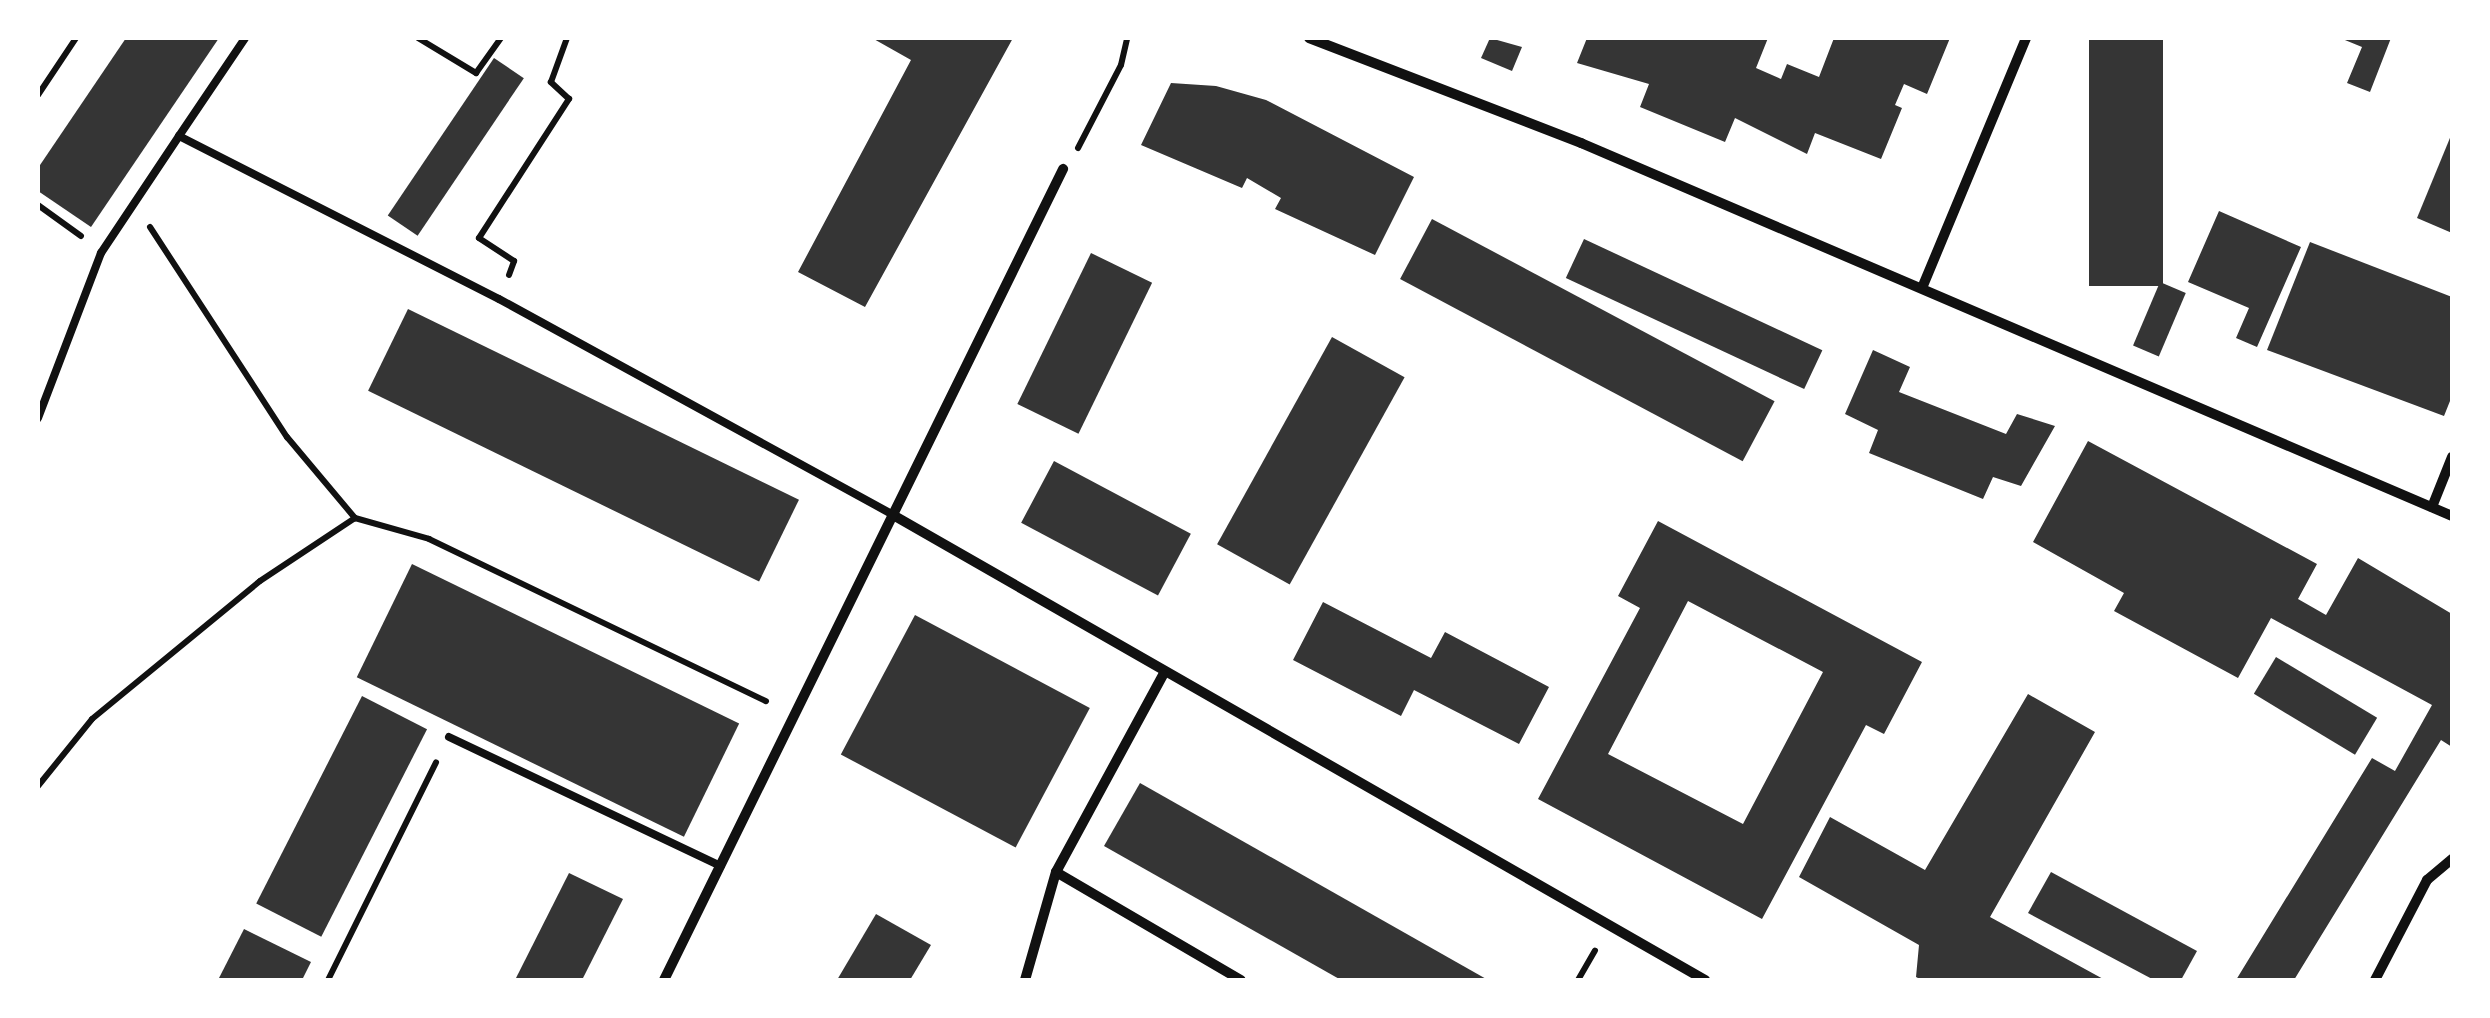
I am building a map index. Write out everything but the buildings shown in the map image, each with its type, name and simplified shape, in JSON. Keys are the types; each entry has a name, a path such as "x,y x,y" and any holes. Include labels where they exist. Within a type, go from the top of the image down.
{"street":[{"path":"1309,38 1581,143 2452,516"},
{"path":"1922,288 2026,38"},
{"path":"664,980 1063,169"},
{"path":"2432,507 2452,457"},
{"path":"893,515 1164,675 1704,980"},
{"path":"1025,980 1056,872 1164,675"},
{"path":"2375,980 2427,880 2452,858"},
{"path":"1056,872 1240,980"}],"lane":[{"path":"38,418 102,252 245,38"},
{"path":"178,136 499,299 893,515"},
{"path":"449,737 721,866"}],"path":[{"path":"38,95 76,38"},
{"path":"418,38 476,72 501,38"},
{"path":"499,299 514,260 479,238 569,99 551,82 567,38"},
{"path":"1063,169 1096,118 1127,38"},
{"path":"135,202 286,437 355,518 429,539 794,715"},
{"path":"38,204 102,252"},
{"path":"38,786 92,719 260,580 355,518"},
{"path":"328,980 449,737"}]}
